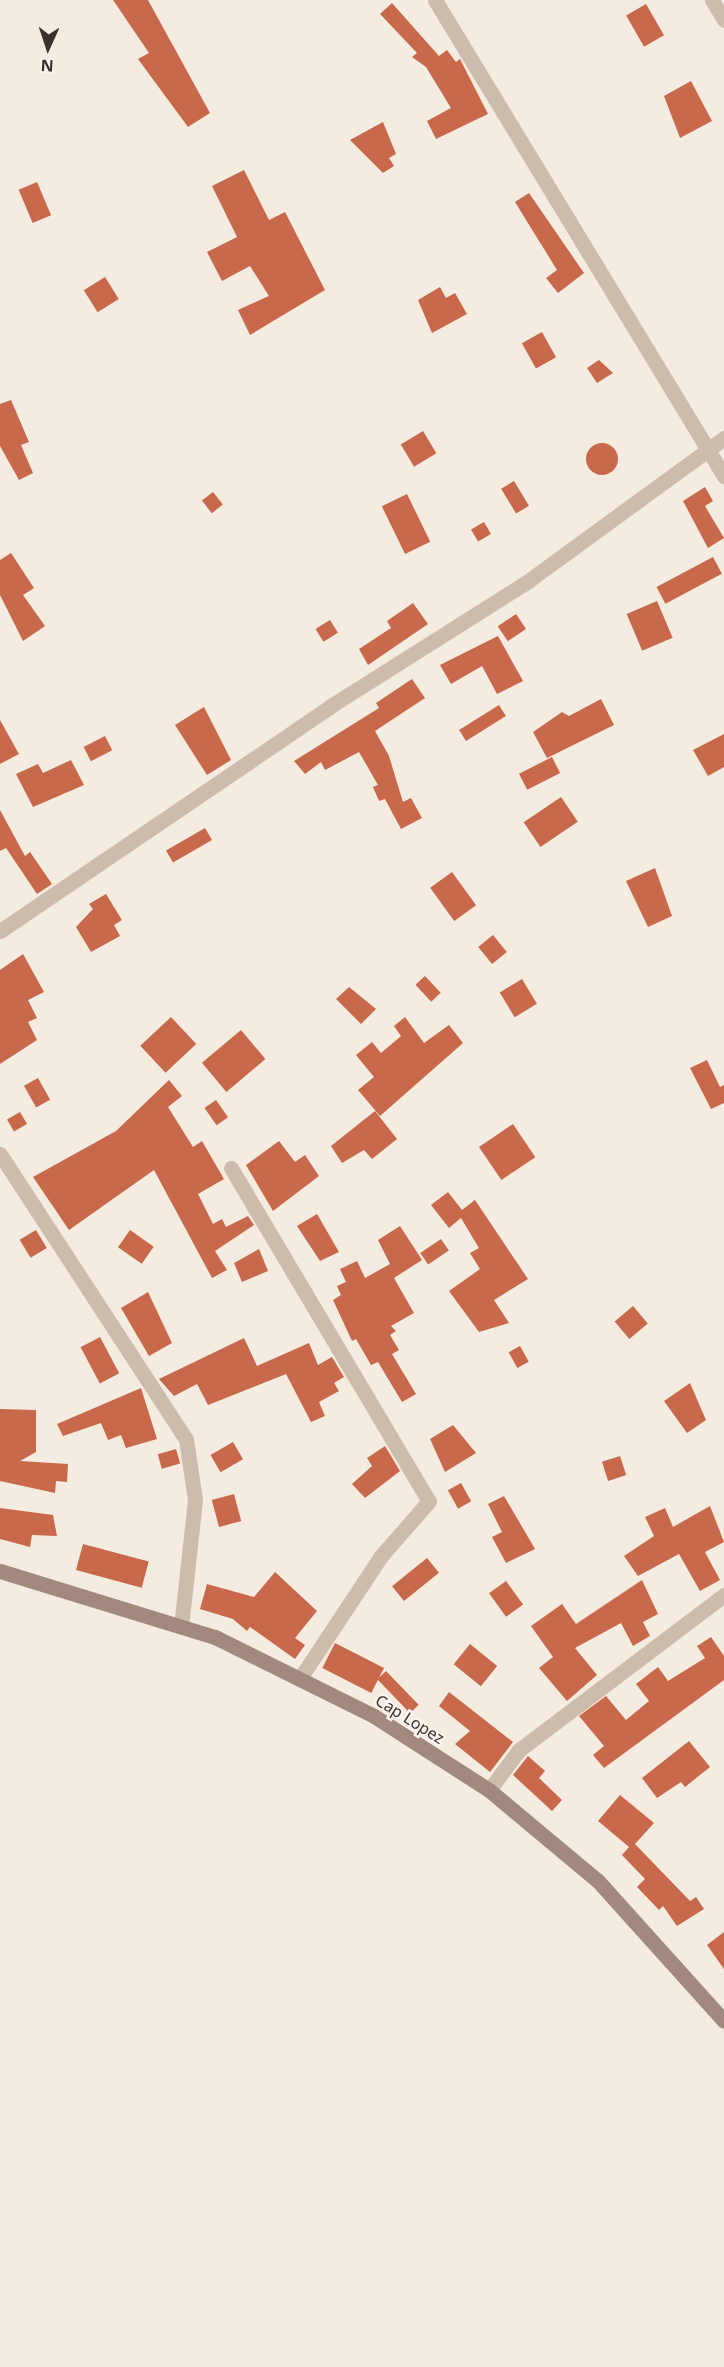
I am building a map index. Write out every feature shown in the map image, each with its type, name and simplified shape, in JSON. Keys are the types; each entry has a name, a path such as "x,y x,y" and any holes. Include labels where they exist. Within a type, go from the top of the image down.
{"street":[{"path":"435,0 724,476"},
{"path":"711,0 724,20"},
{"path":"0,931 330,707 528,581 724,438"},
{"path":"0,1154 186,1439 195,1500 181,1626"},
{"path":"231,1168 429,1501 381,1556 301,1677"},
{"name":"Cap Lopez","path":"0,1571 181,1626 301,1677 489,1790 598,1881 724,2020"},
{"path":"489,1790 519,1750 724,1595"}],"building":[{"path":"113,0 148,0 210,113 188,127 138,59 149,53"},
{"path":"392,3 439,56 447,50 456,62 460,59 488,114 436,139 427,121 451,108 426,67 412,57 417,53 380,14"},
{"path":"646,4 664,35 644,47 626,16"},
{"path":"691,81 712,121 680,138 664,96"},
{"path":"383,122 396,154 389,158 394,166 383,173 350,140"},
{"path":"244,170 269,220 285,212 325,290 250,335 238,310 269,296 250,266 222,281 207,252 237,237 212,186"},
{"path":"37,182 51,215 33,223 19,190"},
{"path":"529,193 584,273 558,293 546,278 557,270 515,202"},
{"path":"105,277 119,299 98,312 84,290"},
{"path":"440,287 446,298 455,293 467,314 432,333 418,300"},
{"path":"542,332 556,357 536,369 522,343"},
{"path":"599,360 613,373 597,383 587,368"},
{"path":"11,400 29,442 21,445 33,473 19,480 0,446 0,404"},
{"path":"423,431 436,453 414,467 401,444"},
{"path":"602,443 613,448 618,459 613,470 602,475 591,470 586,459 591,448"},
{"path":"514,481 529,506 516,514 501,489"},
{"path":"705,487 713,501 705,506 724,538 708,548 683,501"},
{"path":"213,492 223,505 212,513 202,501"},
{"path":"407,494 430,542 405,554 382,506"},
{"path":"484,522 491,534 478,542 471,530"},
{"path":"11,553 34,588 23,595 45,626 23,641 0,595 0,560"},
{"path":"713,557 722,574 665,604 656,587"},
{"path":"657,601 673,638 642,651 627,614"},
{"path":"413,603 428,624 368,665 359,649 391,628 387,621"},
{"path":"516,614 526,629 508,641 498,626"},
{"path":"330,620 338,633 324,642 316,629"},
{"path":"498,636 523,681 497,694 482,666 451,684 440,665"},
{"path":"412,679 425,698 375,731 389,756 403,802 411,798 422,818 401,829 385,799 379,801 373,787 378,785 359,752 325,770 321,762 305,774 294,761 379,708 376,703"},
{"path":"601,699 614,725 547,758 533,732 562,712 569,716"},
{"path":"499,705 506,716 466,741 459,730"},
{"path":"204,707 231,760 207,775 175,725"},
{"path":"0,720 19,754 0,764"},
{"path":"724,734 724,767 708,776 693,750"},
{"path":"105,736 112,750 91,761 84,747"},
{"path":"552,757 560,773 527,790 519,774"},
{"path":"71,760 84,785 33,807 16,774 38,764 43,773"},
{"path":"561,797 578,822 540,847 524,822"},
{"path":"0,810 25,856 30,852 52,884 37,894 6,848 0,851"},
{"path":"205,828 212,840 173,863 166,850"},
{"path":"655,868 672,916 648,927 626,881"},
{"path":"452,872 476,905 454,921 430,888"},
{"path":"106,894 122,920 114,925 120,936 91,952 76,927 93,909 89,904"},
{"path":"493,935 507,952 492,964 478,947"},
{"path":"23,954 44,992 28,1000 37,1018 28,1022 37,1040 0,1064 0,970"},
{"path":"425,976 441,993 431,1002 415,985"},
{"path":"522,979 537,1004 515,1017 500,992"},
{"path":"349,987 376,1009 361,1024 336,999"},
{"path":"171,1017 196,1044 166,1073 140,1046"},
{"path":"405,1017 424,1043 449,1025 463,1043 380,1116 358,1090 374,1077 356,1055 372,1042 381,1053 401,1036 394,1026"},
{"path":"241,1030 265,1059 226,1092 202,1063"},
{"path":"707,1060 720,1087 724,1085 724,1103 711,1109 690,1068"},
{"path":"38,1078 50,1100 36,1108 24,1086"},
{"path":"169,1080 182,1096 168,1107 193,1147 202,1141 224,1179 198,1194 213,1224 222,1219 226,1227 248,1216 254,1225 215,1251 227,1270 212,1278 154,1170 69,1230 33,1177 116,1131"},
{"path":"216,1100 228,1117 217,1125 205,1108"},
{"path":"375,1111 397,1139 372,1159 364,1150 342,1163 331,1146"},
{"path":"20,1112 27,1124 14,1132 7,1120"},
{"path":"513,1124 535,1157 501,1180 479,1147"},
{"path":"279,1141 295,1162 305,1155 319,1176 273,1211 246,1165"},
{"path":"448,1192 462,1210 475,1200 528,1279 494,1300 509,1323 479,1332 449,1291 480,1269 470,1253 479,1248 461,1218 449,1228 431,1205"},
{"path":"317,1214 339,1252 320,1261 297,1226"},
{"path":"400,1226 422,1260 394,1278 414,1313 391,1326 396,1331 390,1335 399,1350 392,1354 416,1394 402,1402 378,1362 371,1365 356,1339 352,1341 333,1300 341,1295 337,1286 346,1282 340,1269 357,1261 365,1278 390,1264 378,1240"},
{"path":"36,1230 47,1248 31,1258 20,1240"},
{"path":"130,1230 154,1247 142,1264 118,1247"},
{"path":"441,1239 449,1251 428,1265 420,1253"},
{"path":"259,1249 268,1271 242,1282 234,1263"},
{"path":"148,1292 172,1343 149,1356 121,1308"},
{"path":"633,1306 648,1324 629,1339 615,1321"},
{"path":"100,1337 119,1373 100,1384 81,1347"},
{"path":"244,1338 257,1366 309,1343 318,1365 332,1357 344,1377 334,1383 339,1391 319,1402 325,1416 311,1422 286,1374 208,1405 197,1384 174,1396 159,1379"},
{"path":"520,1346 529,1362 517,1368 509,1352"},
{"path":"690,1383 706,1420 687,1433 664,1401"},
{"path":"141,1388 157,1439 126,1448 121,1435 108,1440 101,1423 63,1436 57,1424"},
{"path":"0,1409 36,1410 36,1452 20,1461 68,1464 67,1482 56,1481 55,1493 0,1481"},
{"path":"453,1425 476,1453 445,1472 430,1439"},
{"path":"233,1442 243,1459 220,1472 210,1455"},
{"path":"385,1446 400,1471 365,1498 352,1484 372,1466 367,1458"},
{"path":"176,1449 180,1463 162,1469 158,1454"},
{"path":"620,1456 626,1475 608,1481 602,1462"},
{"path":"461,1483 471,1501 458,1509 448,1490"},
{"path":"234,1494 241,1521 219,1527 212,1500"},
{"path":"504,1496 535,1549 506,1563 492,1537 502,1532 488,1504"},
{"path":"710,1506 724,1542 705,1552 720,1580 700,1591 679,1554 638,1576 624,1556 654,1536 645,1517 665,1508 673,1527"},
{"path":"0,1508 53,1515 57,1536 32,1535 30,1547 0,1539"},
{"path":"83,1544 149,1562 142,1588 76,1570"},
{"path":"427,1558 439,1573 404,1601 392,1586"},
{"path":"275,1572 317,1611 295,1638 305,1645 295,1659 250,1627 247,1631 233,1619 200,1609 207,1584 254,1597"},
{"path":"642,1580 658,1614 643,1622 650,1636 633,1646 621,1623 575,1648 597,1675 567,1701 539,1668 553,1657 531,1626 562,1604 576,1624"},
{"path":"506,1581 523,1604 506,1617 489,1593"},
{"path":"711,1637 724,1656 724,1680 604,1768 593,1755 604,1746 579,1716 606,1696 626,1720 649,1701 636,1684 658,1667 668,1681 705,1658 697,1646"},
{"path":"335,1643 384,1668 371,1693 322,1668"},
{"path":"470,1644 497,1666 481,1686 454,1664"},
{"path":"386,1671 419,1705 410,1713 377,1679"},
{"path":"449,1692 513,1742 490,1772 455,1744 470,1731 439,1706"},
{"path":"689,1741 710,1767 685,1787 681,1782 657,1798 642,1778"},
{"path":"528,1756 545,1771 539,1778 562,1800 552,1811 513,1775"},
{"path":"620,1795 654,1823 635,1844 690,1901 696,1897 704,1909 677,1926 663,1906 659,1910 637,1887 645,1879 622,1855 629,1847 598,1821"},
{"path":"724,1932 724,1969 707,1945"}]}
